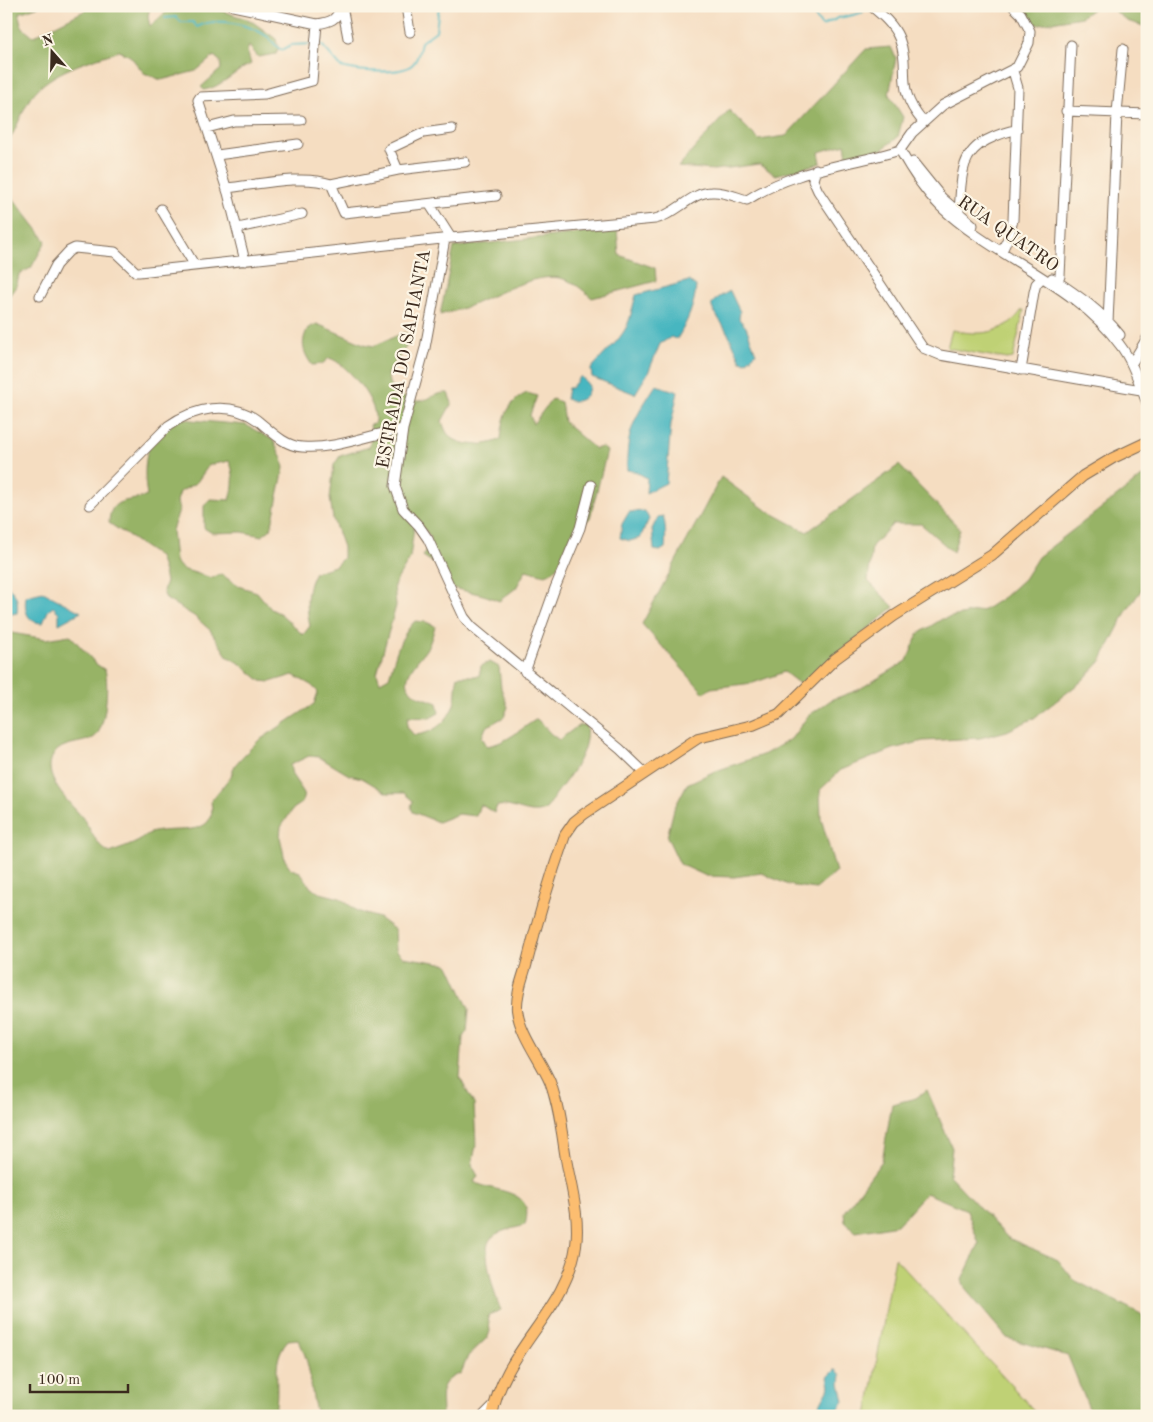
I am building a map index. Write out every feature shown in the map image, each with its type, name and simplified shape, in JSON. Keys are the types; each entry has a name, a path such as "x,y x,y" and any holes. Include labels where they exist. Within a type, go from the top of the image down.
{"main road":[{"path":"492,1411 511,1363 549,1312 561,1289 572,1263 577,1240 576,1213 553,1091 541,1061 520,1022 517,1001 533,938 565,835 574,822 584,814 698,738 752,725 779,714 835,659 894,616 992,555 1083,476 1113,458 1147,442"}],"street":[{"path":"232,6 317,24 330,22 336,17 341,6"},
{"path":"341,6 348,38"},
{"path":"406,6 410,32"},
{"path":"871,6 889,22 899,40 907,99 923,122"},
{"path":"900,150 923,122 943,105 1013,70 1025,55 1030,31 1021,14 1013,6"},
{"path":"245,261 227,188 198,100 200,97 265,94 312,81 317,24"},
{"path":"1057,285 1070,45"},
{"path":"1107,324 1117,113 1123,49"},
{"path":"1003,249 1013,220 1018,88 1013,70"},
{"path":"1066,111 1147,114"},
{"path":"207,128 234,121 301,120"},
{"path":"398,170 389,149 423,133 452,128"},
{"path":"958,218 964,165 970,150 998,135 1017,130"},
{"path":"217,155 298,144"},
{"name":"RUA QUATRO","path":"900,150 928,192 958,218 1057,285 1107,324 1133,361 1147,404"},
{"name":"ESTRADA DO SAPIANTA","path":"40,296 56,265 68,251 75,248 115,252 137,272 448,238 656,219 670,215 702,193 724,193 747,200 775,184 816,169 900,150"},
{"path":"227,188 303,180 331,184 398,170 465,162"},
{"path":"816,169 812,180 818,191 923,348 940,355 1144,390"},
{"path":"331,184 344,213 392,206 430,205 496,196"},
{"path":"430,205 448,238"},
{"path":"160,209 195,266"},
{"path":"238,228 302,214"},
{"name":"ESTRADA DO SAPIANTA","path":"448,238 425,348 403,429 395,486 398,500 428,539 464,617 472,627 620,749 645,773"},
{"name":"RUA QUATRO","path":"1003,249 1042,278 1057,285"},
{"path":"1021,370 1034,292 1036,284 1042,278"},
{"path":"1133,361 1147,338"},
{"path":"90,505 168,426 180,417 199,410 225,408 247,414 288,443 304,447 341,442 403,429"},
{"path":"525,672 555,588 580,528 590,485"},
{"path":"483,1416 492,1411"}],"green space":[{"path":"6,6 39,6 19,13 23,27 34,36 94,6 150,6 148,17 150,26 172,7 206,6 250,20 276,39 278,49 276,54 258,57 249,46 247,51 251,64 222,83 204,90 201,87 221,69 220,61 214,56 196,71 161,80 144,73 130,56 119,51 95,59 59,74 39,88 31,97 6,145"},
{"path":"1023,6 1094,6 1094,8 1081,17 1034,25"},
{"path":"1109,6 1147,6 1147,27 1127,21"},
{"path":"891,47 896,58 889,95 903,117 898,137 880,151 847,157 845,144 819,152 821,163 776,175 759,164 714,170 678,167 729,110 759,140 786,136 866,49"},
{"path":"6,189 46,241 31,268 19,274 17,285 6,300"},
{"path":"617,229 619,255 655,268 656,281 592,298 565,279 550,277 515,286 468,306 440,315 454,247"},
{"path":"1024,310 1013,358 1007,359 947,348 952,330 972,333 990,332 1007,325"},
{"path":"317,324 364,344 374,346 405,332 410,338 387,374 390,386 408,399 418,401 438,394 448,393 452,403 442,421 448,434 457,441 476,444 490,443 501,439 507,412 515,401 527,393 537,396 530,415 533,424 552,399 561,402 564,422 595,449 602,447 607,451 590,518 573,534 559,564 551,573 545,575 526,570 516,588 499,601 481,594 449,587 441,568 423,556 431,538 425,530 414,528 410,558 394,585 396,606 377,673 380,682 389,677 398,648 409,628 415,621 426,622 435,626 432,637 407,680 412,692 437,703 439,713 430,718 408,717 407,727 414,735 426,733 437,727 450,713 456,696 458,676 479,676 481,666 490,662 499,667 501,688 508,707 504,717 486,727 482,737 487,746 507,739 537,719 559,740 579,725 586,725 585,744 578,762 549,806 542,811 531,812 508,806 497,806 494,813 480,804 476,816 458,814 438,822 413,812 411,807 413,801 404,793 387,793 362,778 349,775 319,757 309,756 290,765 292,775 304,793 302,803 293,809 281,827 280,837 285,860 291,869 300,872 311,888 320,893 340,898 357,911 379,918 395,930 396,950 403,957 447,964 450,967 469,1009 467,1031 463,1037 460,1078 474,1104 476,1145 472,1165 478,1176 474,1182 519,1198 525,1204 527,1213 525,1225 496,1234 489,1241 487,1247 490,1276 501,1310 488,1315 490,1331 488,1337 468,1356 461,1373 447,1381 444,1385 441,1395 442,1416 317,1416 306,1359 298,1339 288,1340 279,1358 277,1367 277,1397 273,1416 6,1416 6,632 46,639 70,635 96,664 105,670 107,685 104,717 97,734 88,740 62,747 57,750 50,762 53,780 64,797 82,817 100,845 110,853 136,843 148,834 157,831 191,829 200,827 208,822 211,814 211,801 231,776 235,765 258,741 314,704 318,692 311,685 293,675 270,682 261,681 238,662 228,657 210,630 194,616 166,599 163,591 166,582 159,557 109,523 110,514 116,504 147,496 145,473 148,450 157,431 175,416 191,420 246,425 273,440 282,458 284,468 271,529 262,536 242,532 212,533 204,528 204,506 210,499 230,500 233,485 233,475 229,461 209,465 197,482 180,492 177,501 179,511 172,530 175,561 182,569 212,578 221,574 238,586 257,592 271,609 281,614 303,635 310,626 307,598 309,585 315,572 335,566 343,558 343,547 333,519 330,498 334,465 340,456 369,447 372,435 370,425 374,424 375,416 368,396 344,367 329,358 322,364 312,365 305,352 303,343 308,328"},
{"path":"899,465 960,529 953,552 921,524 893,524 872,546 868,581 894,607 801,685 784,672 753,683 711,688 704,693 642,624 721,477 766,510 807,532"},
{"path":"1147,473 1147,582 1127,610 1101,661 1082,681 1034,718 1007,731 980,738 923,741 893,749 841,770 820,790 821,818 836,872 816,889 788,885 762,873 734,877 706,876 680,864 667,837 674,809 687,784 713,772 765,754 791,739 808,716 831,700 858,690 907,661 918,634 942,619 984,610 1004,597 1024,579 1038,557"},
{"path":"927,1090 952,1148 949,1175 1008,1238 1058,1260 1074,1280 1141,1314 1147,1322 1147,1416 1092,1416 1068,1356 1007,1338 966,1290 962,1280 979,1244 967,1210 926,1193 897,1225 856,1232 845,1222 844,1212 882,1161 892,1104 916,1098"},
{"path":"895,1258 1039,1416 867,1416"}],"water":[{"path":"689,281 696,286 690,313 684,326 677,339 671,337 660,344 648,373 635,394 592,377 591,369 624,332 636,295"},
{"path":"730,291 740,312 739,319 746,327 756,353 746,362 741,361 712,306 716,299"},
{"path":"581,376 589,386 587,394 578,401 566,399 568,388 571,388"},
{"path":"656,385 678,392 671,424 666,483 646,493 647,478 634,471 627,470 628,445 637,416"},
{"path":"645,511 649,519 640,538 630,541 620,538 622,524 629,512"},
{"path":"663,516 666,532 665,548 660,551 654,550 652,529 658,517"},
{"path":"6,584 16,597 18,604 17,613 6,615"},
{"path":"43,592 81,612 59,624 59,613 53,607 48,611 43,623 33,621 27,614 25,606 26,596"},
{"path":"836,1369 841,1375 840,1383 844,1401 834,1416 823,1416 819,1406 830,1386 828,1377"}],"waterway":[{"path":"321,44 341,67 378,72 407,68 417,59 421,42 436,31 439,6"},
{"path":"807,6 822,26 838,18 863,13"},
{"path":"165,18 176,17 181,22 193,22 197,27 214,22 243,25 268,37 282,50 291,45 312,44"}]}
